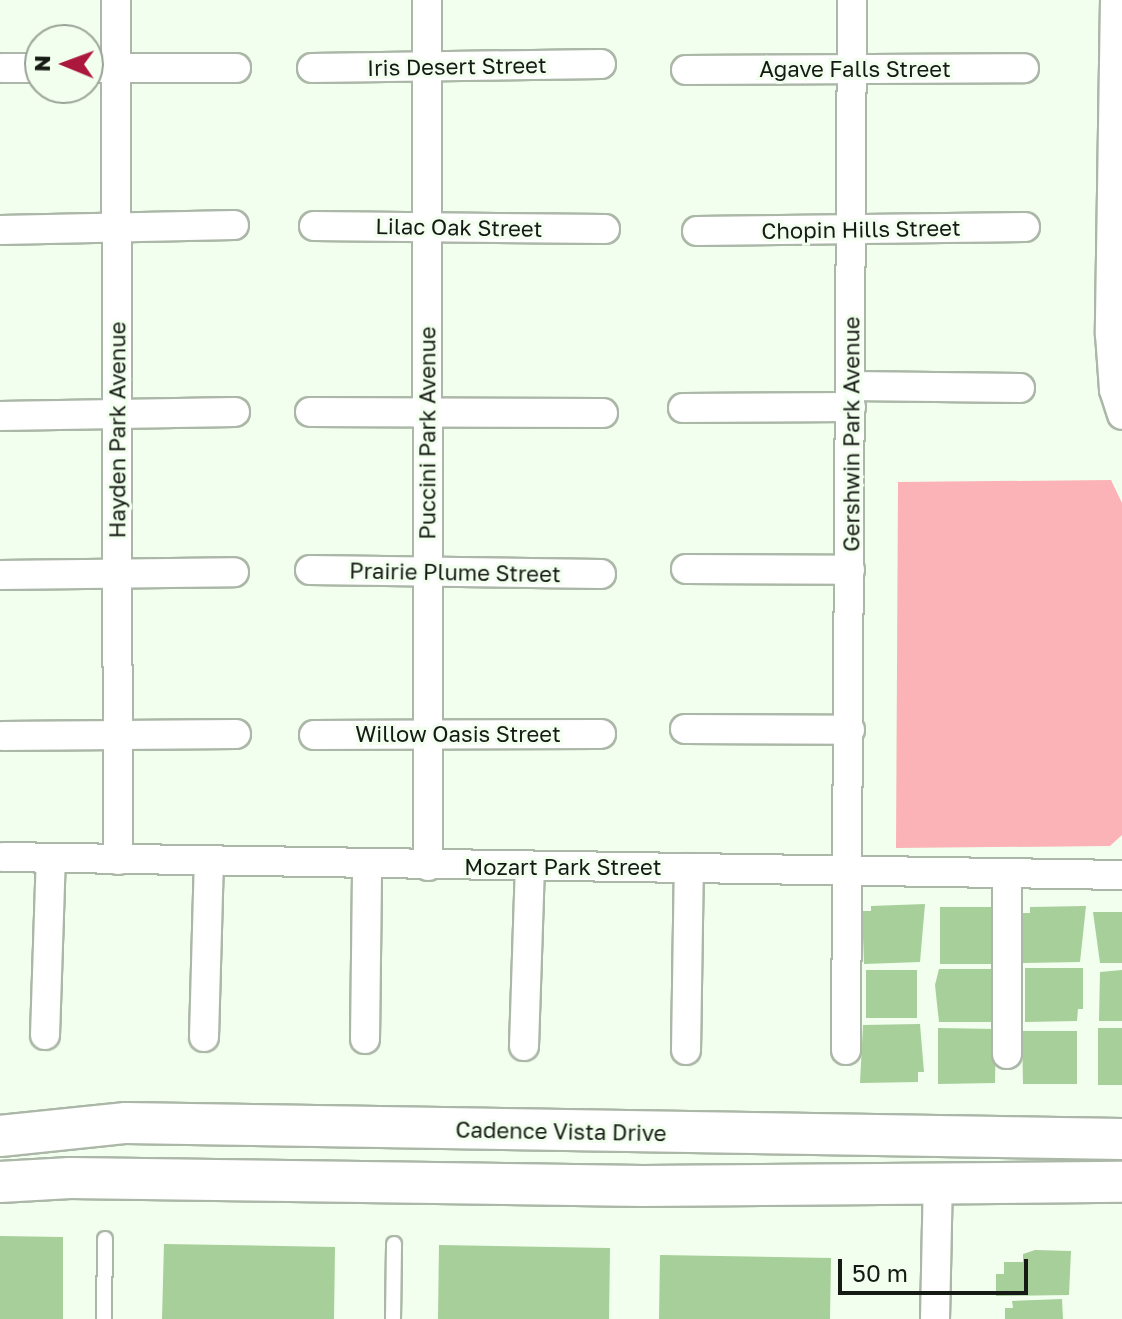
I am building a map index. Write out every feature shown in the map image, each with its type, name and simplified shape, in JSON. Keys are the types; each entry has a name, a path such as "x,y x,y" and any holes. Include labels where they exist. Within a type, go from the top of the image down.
{"street":[{"name":"Hayden Park Avenue","path":"104,58 116,0"},
{"name":"Puccini Park Avenue","path":"427,0 428,866"},
{"name":"Gershwin Park Avenue","path":"846,1050 850,869 852,0"},
{"path":"1115,0 1119,35 1114,390 1122,415"},
{"name":"Iris Desert Street","path":"312,68 601,64"},
{"path":"2,68 24,68"},
{"path":"104,68 236,68"},
{"name":"Agave Falls Street","path":"686,70 1024,68"},
{"name":"Hayden Park Avenue","path":"104,91 116,228 118,860"},
{"path":"1,230 234,225"},
{"name":"Lilac Oak Street","path":"314,226 605,229"},
{"name":"Chopin Hills Street","path":"697,231 1025,227"},
{"path":"683,408 1020,388"},
{"path":"0,416 235,412"},
{"path":"310,412 603,413"},
{"path":"686,569 850,570"},
{"name":"Prairie Plume Street","path":"310,570 601,574"},
{"path":"0,575 234,572"},
{"path":"685,729 850,730"},
{"path":"3,736 236,734"},
{"name":"Willow Oasis Street","path":"314,735 601,734"},
{"name":"Mozart Park Street","path":"3,857 1122,875"},
{"path":"45,1035 51,858"},
{"path":"204,1037 209,861"},
{"path":"365,1039 367,865"},
{"path":"524,1046 530,866"},
{"path":"686,1050 689,868"},
{"path":"1007,873 1007,1054"},
{"name":"Cadence Vista Drive","path":"0,1136 126,1123 1122,1139"},
{"path":"0,1182 70,1178 643,1186 938,1181 1122,1182"},
{"path":"935,1319 938,1181"}],"lane":[{"path":"104,1319 105,1239"},
{"path":"393,1319 394,1244"}],"shaded area":[{"path":"1111,480 1122,503 1122,835 1110,846 896,848 898,482"}],"building":[{"path":"925,904 920,962 864,964 862,911 871,911 871,906"},
{"path":"1086,906 1080,962 1023,963 1022,913 1030,913 1030,907"},
{"path":"940,907 996,907 997,964 940,964"},
{"path":"1093,912 1122,912 1122,963 1100,963"},
{"path":"1025,968 1083,968 1083,1009 1078,1009 1077,1021 1025,1022"},
{"path":"939,969 995,969 995,1022 939,1022 935,985"},
{"path":"866,970 917,970 917,1018 866,1018"},
{"path":"1122,970 1122,1021 1099,1021 1100,972"},
{"path":"920,1024 924,1072 918,1072 918,1082 860,1083 863,1025"},
{"path":"938,1028 996,1029 995,1083 938,1084"},
{"path":"1098,1028 1122,1028 1122,1085 1098,1085"},
{"path":"1022,1031 1077,1031 1077,1084 1023,1084"},
{"path":"0,1236 63,1237 63,1319 0,1319"},
{"path":"164,1244 335,1247 334,1319 162,1319"},
{"path":"439,1245 610,1248 609,1319 438,1319"},
{"path":"1035,1250 1071,1251 1069,1295 996,1296 996,1274 1004,1274 1004,1262 1023,1262 1023,1254"},
{"path":"660,1255 831,1258 830,1319 659,1319"},
{"path":"1062,1299 1063,1319 1005,1319 1005,1308 1013,1308 1012,1301"}]}
